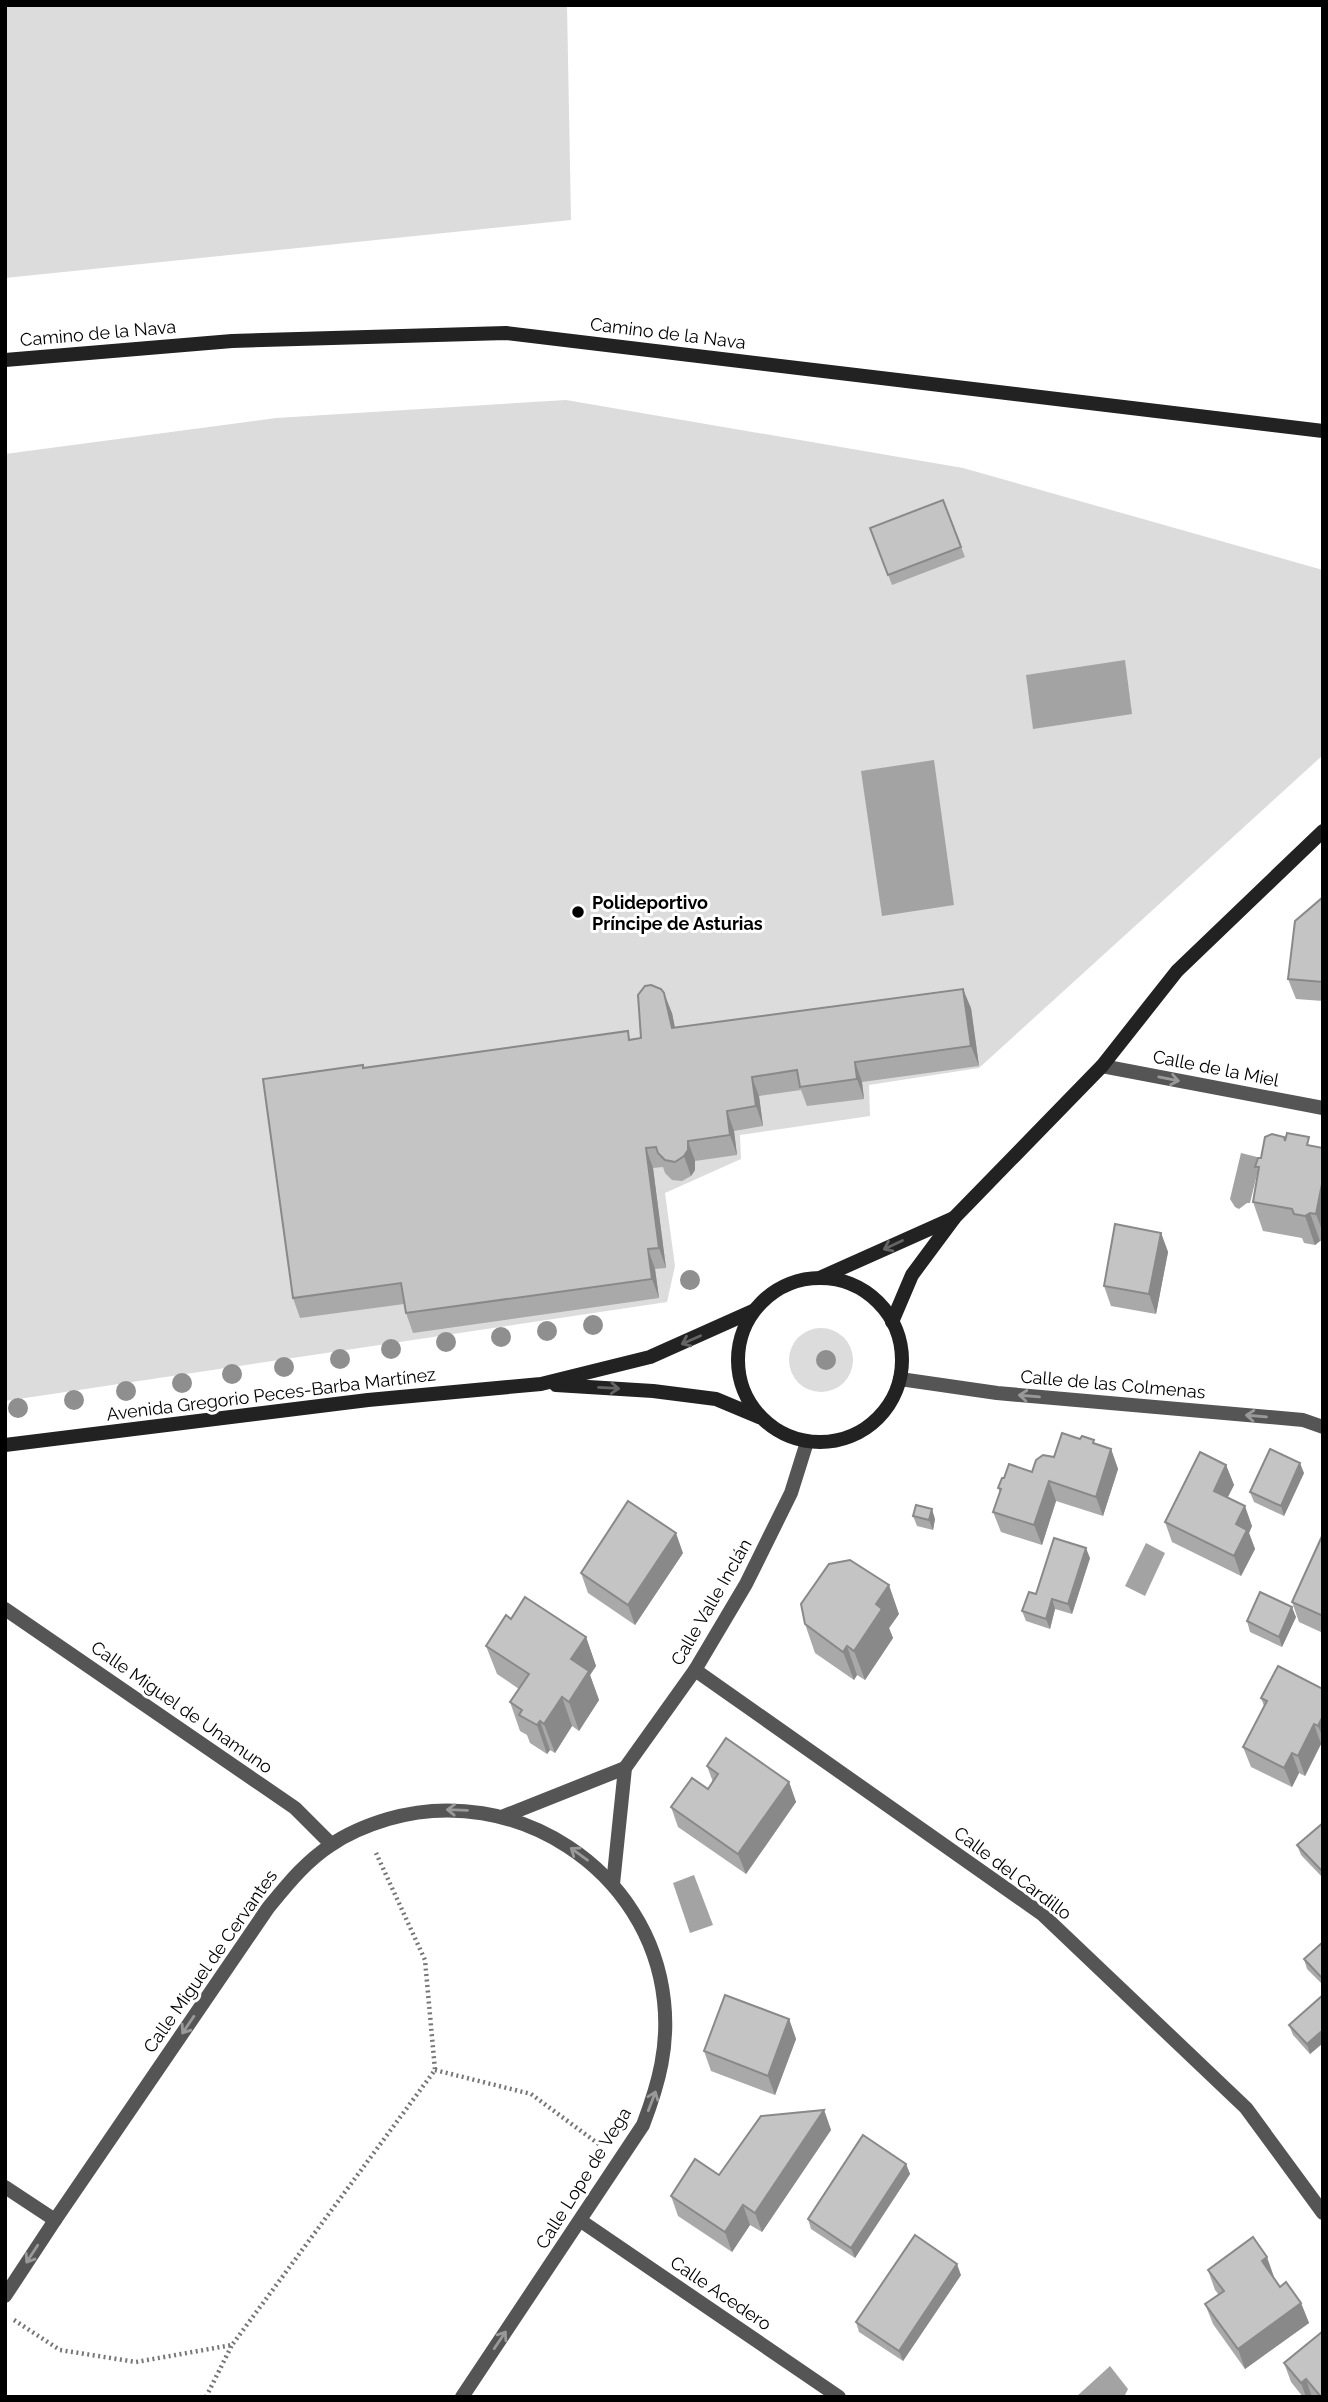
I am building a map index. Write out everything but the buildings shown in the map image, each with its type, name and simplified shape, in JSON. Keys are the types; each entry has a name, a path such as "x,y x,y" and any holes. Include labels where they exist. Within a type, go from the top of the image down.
{"street":[{"name":"Camino de la Nava","path":"5,360 232,341 506,333 1323,431"},
{"path":"892,1322 912,1275 955,1217 1102,1066 1177,971 1321,834"},
{"name":"Calle de la Miel","path":"1102,1066 1323,1108"},
{"path":"821,1278 855,1286 882,1307 892,1322 901,1349 900,1378 891,1402 876,1421 855,1435 832,1442 807,1442 782,1434 760,1418 747,1399 739,1378 737,1354 753,1311 766,1297 783,1286 821,1278 955,1217"},
{"name":"Avenida Gregorio Peces-Barba Martínez","path":"5,1445 368,1400 541,1384 650,1357 753,1311"},
{"name":"Calle de las Colmenas","path":"900,1378 998,1393 1303,1420 1323,1427"},
{"name":"Avenida Gregorio Peces-Barba Martínez","path":"541,1384 653,1391 716,1399 760,1418"},
{"name":"Calle Valle Inclán","path":"613,1884 625,1768 695,1670 752,1573 791,1493 807,1442"},
{"name":"Calle Miguel de Unamuno","path":"5,1609 295,1808 331,1844"},
{"name":"Calle del Cardillo","path":"695,1670 1042,1914 1245,2108 1323,2213"},
{"path":"504,1816 625,1768"},
{"name":"Calle Miguel de Cervantes","path":"5,2296 268,1909 296,1873 331,1844 364,1826 414,1811 460,1809 504,1816 546,1832"},
{"name":"Calle Lope de Vega","path":"462,2397 643,2125 658,2085 665,2043 664,2000 655,1958 638,1919 613,1884 582,1855 546,1832"},
{"path":"5,2187 55,2220"},
{"name":"Calle Acedero","path":"581,2221 839,2397"}],"path":[{"path":"206,2397 232,2344 435,2070 425,1960 364,1826"},
{"path":"435,2070 531,2094 621,2161"},
{"path":"5,2314 60,2350 136,2362 232,2344"}],"shaded area":[{"path":"5,5 567,5 571,220 5,278"},
{"name":"Polideportivo Príncipe de Asturias","path":"566,400 963,468 1323,570 1323,755 979,1068 869,1085 870,1116 740,1135 741,1159 665,1193 675,1266 667,1302 5,1401 5,454 276,418"},
{"path":"1125,660 1132,714 1033,729 1026,675"},
{"path":"934,760 954,905 882,916 861,771"},
{"path":"1241,1153 1261,1158 1250,1203 1239,1209 1230,1199"},
{"path":"815,1328 827,1328 844,1337 851,1348 851,1372 844,1383 827,1392 815,1392 803,1387 794,1378 789,1366 789,1354 794,1342 803,1333"},
{"path":"1146,1543 1165,1553 1145,1596 1125,1586"},
{"path":"694,1875 713,1925 690,1933 673,1883"},
{"path":"1110,2366 1128,2389 1124,2397 1076,2397"}],"place":[{"name":"Polideportivo Príncipe de Asturias","path":"578,912"}]}
